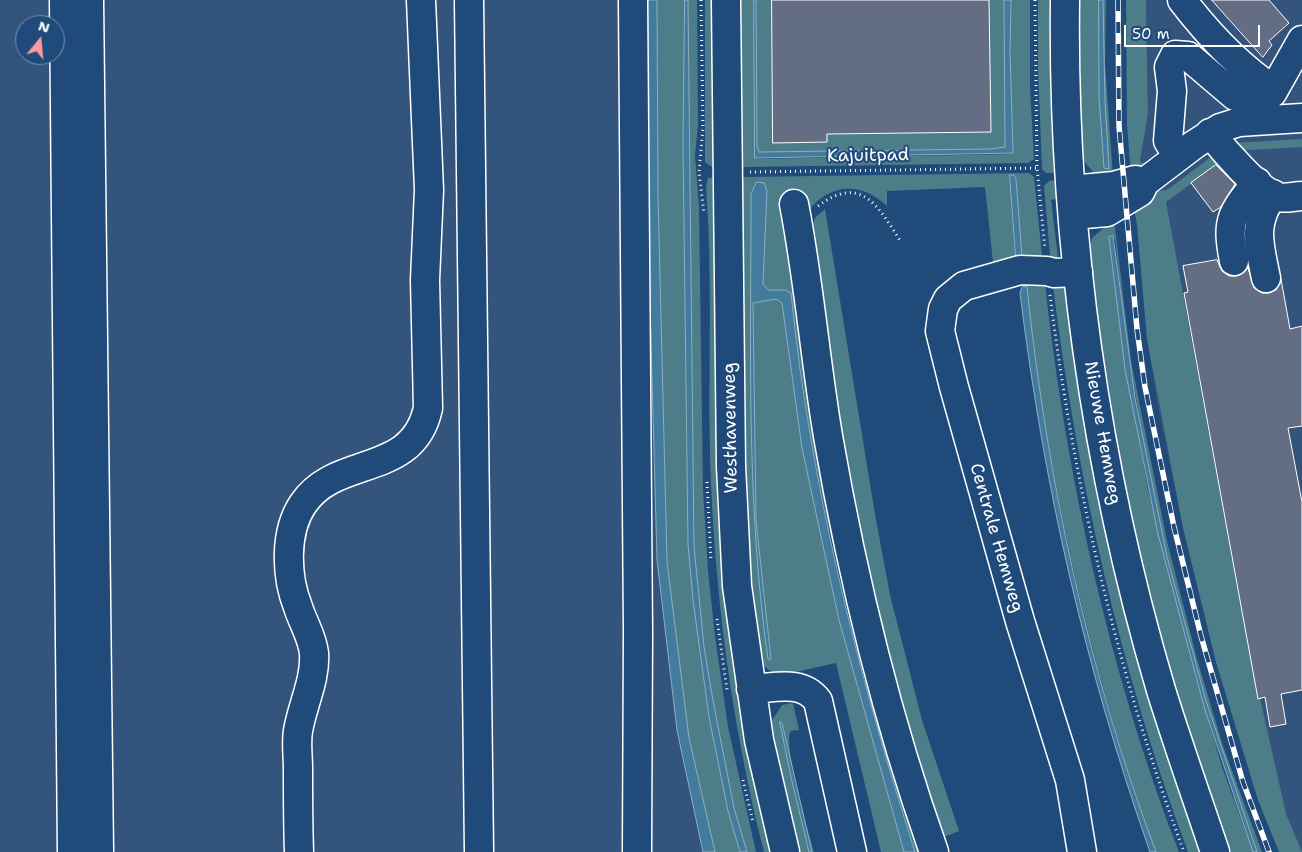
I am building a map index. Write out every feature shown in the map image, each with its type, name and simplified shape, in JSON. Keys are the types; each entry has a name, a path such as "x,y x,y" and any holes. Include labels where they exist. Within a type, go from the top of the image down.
{"street":[{"path":"64,0 72,852"},
{"path":"89,0 99,852"},
{"path":"299,852 298,733 312,677 314,655 308,630 292,590 290,557 292,528 302,505 320,485 332,478 358,471 400,452 409,445 422,426 428,408 425,280 429,190 421,0"},
{"path":"468,0 479,852"},
{"path":"633,0 638,621 637,852"},
{"name":"Westhavenweg","path":"726,0 732,506 737,586 751,690 764,764 785,852"},
{"name":"Nieuwe Hemweg","path":"1065,0 1066,114 1072,202 1078,272 1100,429 1133,584 1161,690 1216,852"},
{"path":"1182,0 1233,58 1262,105"},
{"path":"1072,202 1107,212 1140,192 1145,182 1210,133 1238,122 1262,105 1302,40"},
{"path":"1178,156 1168,141 1172,91 1170,66 1175,55 1188,56 1235,96 1302,118"},
{"path":"1210,133 1228,156 1278,197 1302,196"},
{"path":"1234,261 1230,240 1232,219 1236,209 1265,188"},
{"path":"1265,188 1258,231 1266,278"},
{"path":"794,204 828,436 845,519 872,642 897,734 934,852"},
{"name":"Centrale Hemweg","path":"1078,272 1054,274 1047,271 1020,270 974,282 956,292 943,309 940,330 954,387 1025,637 1070,780 1082,852"},
{"path":"751,690 794,686 808,690 818,701 852,852"}],"path":[{"name":"Kajuitpad","path":"699,172 1038,168"},
{"path":"800,237 804,225 815,208 832,198 852,194 861,195 876,203 901,242"}],"shaded area":[{"path":"0,0 677,0 683,441 733,852 0,852"},
{"path":"648,0 657,0 658,195 667,562 689,738 715,852 703,852 677,730 657,560 649,269"},
{"path":"685,0 688,0 694,547 704,647 713,701 734,808 747,852 740,852 728,811 709,717 693,600 688,544 683,145"},
{"path":"754,0 756,0 757,146 759,152 990,149 1005,147 1004,0 1011,0 1010,51 1013,153 755,158"},
{"path":"1099,0 1103,0 1105,101 1109,169 1104,168 1099,97"},
{"path":"1146,0 1302,0 1302,852 1279,852 1252,782 1216,662 1183,528 1157,402 1147,339 1137,224 1133,204 1146,165 1140,161 1148,114"},
{"path":"1010,175 1014,175 1016,179 1022,257 1016,257"},
{"path":"757,182 764,183 767,191 763,284 768,290 785,290 791,293 810,435 838,576 874,715 915,852 904,852 839,620 802,448 782,303 776,299 753,303 756,521 771,659 768,659 756,543 751,427 751,194"},
{"path":"1113,236 1135,398 1167,557 1206,701 1257,852 1253,852 1205,710 1158,534 1125,369 1109,237"},
{"path":"1023,286 1027,287 1046,431 1074,574 1110,714 1156,852 1150,852 1127,783 1087,645 1070,576 1041,437 1020,293"},
{"path":"780,722 782,723 812,852 809,852"}],"green space":[{"path":"657,0 685,0 683,145 688,544 709,717 728,811 740,852 715,852 689,738 667,562 658,195"},
{"path":"688,0 697,0 698,124 695,156 699,207 703,489 708,571 728,727 756,852 747,852 734,808 704,647 694,547"},
{"path":"705,0 717,0 715,166 712,167 705,162"},
{"path":"736,0 754,0 756,94 754,155 757,159 1011,154 1013,150 1010,51 1011,0 1030,0 1030,87 1034,159 1028,163 743,167 738,121"},
{"path":"756,0 772,0 773,143 826,142 827,134 990,132 989,0 1004,0 1005,147 990,149 759,152 757,146"},
{"path":"1038,0 1052,0 1055,173 1046,173 1042,169 1038,68"},
{"path":"1078,0 1106,0 1105,63 1113,177 1095,174 1083,160 1079,106"},
{"path":"1126,0 1146,0 1148,114 1140,161 1146,165 1131,176 1127,124"},
{"path":"1302,139 1302,147 1234,151 1233,143"},
{"path":"1211,157 1219,163 1166,202 1258,698 1260,698 1286,814 1302,852 1279,852 1258,800 1216,662 1183,528 1147,339 1137,224 1133,204 1149,192 1167,190"},
{"path":"1029,173 1034,177 1043,265 993,262 985,187 887,191 887,206 876,197 864,191 842,189 820,199 803,219 788,199 928,852 915,852 877,727 827,520 812,445 792,313 785,290 768,290 763,284 767,191 764,183 757,182 751,194 754,517 768,659 771,659 756,521 753,302 776,299 782,303 802,448 839,620 904,852 881,852 836,663 777,676 756,660 747,595 739,229 743,177","holes":["1010,175 1014,175 1016,179 1022,256 1016,257"]},
{"path":"715,177 721,482 775,852 764,852 742,754 726,656 715,556 710,456 710,288 706,188 708,178"},
{"path":"1056,180 1056,199 1051,200 1059,266 1051,267 1044,186 1049,181"},
{"path":"825,209 890,595 922,720 959,831 939,839 850,517 812,225 816,217"},
{"path":"1114,219 1131,361 1167,541 1197,659 1223,746 1262,852 1257,852 1242,816 1190,648 1175,590 1139,416 1130,357 1122,298 1115,239 1111,236 1109,237 1123,353 1148,490 1195,674 1222,767 1253,852 1230,852 1180,706 1159,632 1141,557 1124,482 1110,406 1089,253 1092,238"},
{"path":"1021,275 1044,275 1064,422 1093,568 1131,712 1179,852 1156,852 1124,760 1097,666 1063,523 1042,405 1027,287 1022,287"},
{"path":"1066,279 1201,852 1188,852 1164,783 1122,644 1104,573 1088,502 1075,430 1053,286"},
{"path":"793,703 799,730 791,731 789,739 796,783 782,723 791,777 809,852 795,852 767,728 782,705"},
{"path":"798,793 802,809 814,852 812,852"}],"building":[{"path":"772,0 989,0 991,132 827,134 827,142 773,143"},
{"path":"1212,0 1269,0 1289,23 1269,41 1272,45 1263,57"},
{"path":"1216,165 1235,184 1221,207 1213,212 1191,183"},
{"path":"1217,260 1222,271 1229,276 1237,276 1248,268 1254,288 1262,293 1276,290 1281,279 1290,329 1302,326 1302,426 1288,428 1302,502 1302,690 1281,694 1286,724 1270,727 1265,697 1258,699 1184,293 1188,292 1183,266"}],"railway":[{"path":"1118,0 1119,126 1137,329 1145,387 1174,527 1201,636 1243,782 1269,852"}]}
